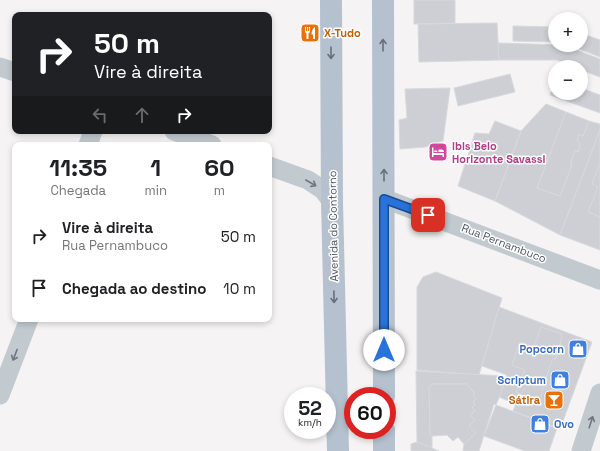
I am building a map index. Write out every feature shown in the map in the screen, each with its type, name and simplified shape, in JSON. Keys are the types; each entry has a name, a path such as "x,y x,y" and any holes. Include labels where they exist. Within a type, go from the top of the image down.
{"main road":[{"name":"Avenida do Contorno","path":"331,0 332,202 338,451"},
{"path":"383,0 384,387"},
{"path":"384,439 384,451"}],"street":[{"path":"0,67 12,71"},
{"path":"182,134 204,142"},
{"path":"272,167 308,180 323,190 332,202"},
{"name":"Rua Pernambuco","path":"384,199 600,280"},
{"path":"0,395 28,322"},
{"path":"581,451 600,393"}],"building":[{"path":"414,0 455,0 455,23 414,24"},
{"path":"497,23 499,60 419,62 418,24"},
{"path":"513,26 548,27 548,42 513,41"},
{"path":"588,36 600,40 600,57 587,52"},
{"path":"498,43 548,45 548,52 582,52 600,59 600,77 588,73 588,60 499,60"},
{"path":"510,74 515,92 458,106 454,88"},
{"path":"450,88 443,141 425,147 400,149 399,120 407,118 405,89"},
{"path":"588,91 600,95 600,113 564,100 588,100"},
{"path":"546,104 566,112 537,188 560,196 572,165 570,164 575,151 578,152 580,144 577,140 579,134 583,136 589,121 600,124 600,130 560,235 495,201 521,131"},
{"path":"566,112 589,121 583,136 579,134 577,140 580,144 578,152 575,151 570,164 572,165 560,196 537,188"},
{"path":"495,121 521,131 495,201 458,186 475,133 489,134"},
{"path":"600,130 600,250 560,235"},
{"path":"600,163 600,217 588,212 598,187 592,184"},
{"path":"436,272 502,298 479,375 417,370 417,287 423,277"},
{"path":"499,307 592,342 560,429 513,411 516,404 499,397 507,375 482,366"},
{"path":"541,327 562,334 560,346 558,345 555,354 557,355 555,359 553,358 546,378 548,379 546,384 544,383 541,397 539,396 537,401 516,392 525,370 512,365 520,342 534,347"},
{"path":"416,371 504,376 506,380 496,405 494,404 479,451 463,451 464,444 476,433 469,426 475,420 470,415 475,411 472,407 475,405 473,402 476,399 473,396 475,394 467,384 433,384 429,387 430,434 432,436 432,448 417,442"},
{"path":"433,384 467,384 475,394 473,396 476,399 473,402 475,405 472,407 475,411 470,415 475,420 469,426 476,433 464,444 458,437 453,441 447,435 432,436 430,434 429,387"},
{"path":"496,405 557,428 549,451 525,451 484,436"},
{"path":"417,442 439,451 411,451 411,444"}],"place":[{"name":"X-Tudo","path":"310,33"},
{"name":"ibis Belo Horizonte Savassi","path":"438,152"},
{"name":"Popcorn","path":"578,349"},
{"name":"Scriptum","path":"560,380"},
{"name":"Sátira","path":"554,400"},
{"name":"Ovo","path":"540,424"}],"route":[{"path":"384,350 384,199 428,215"}]}
